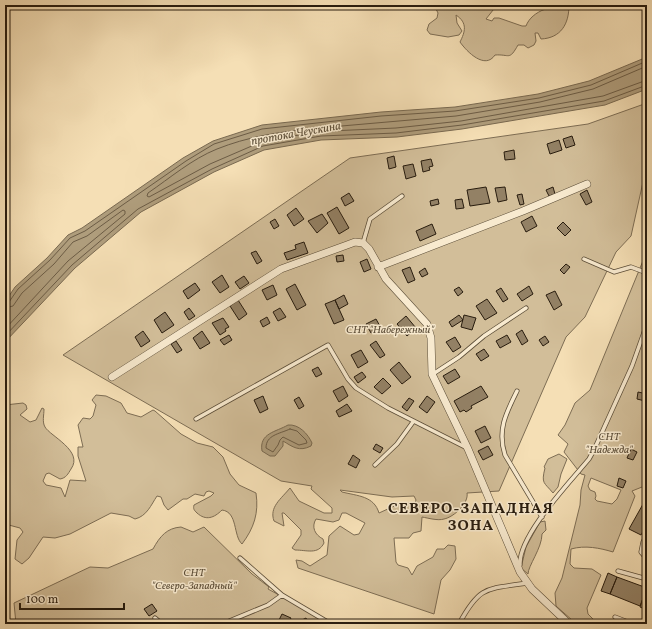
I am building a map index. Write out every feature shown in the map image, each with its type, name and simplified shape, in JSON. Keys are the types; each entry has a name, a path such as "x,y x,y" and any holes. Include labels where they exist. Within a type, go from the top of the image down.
{"street":[{"path":"378,267 523,212 587,184"},
{"path":"112,376 281,269 355,242 363,243 369,249 386,279 427,324 431,338 432,374 468,449 520,572 528,583 569,624"}],"lane":[{"path":"363,243 370,219 402,196"},
{"path":"584,259 614,272 631,267 647,273"},
{"path":"432,374 459,357 484,336 526,308"},
{"path":"520,572 521,552 542,517 589,459 594,450 617,396 632,366 647,324"},
{"path":"196,419 328,345 348,380 356,388 413,422 468,449"},
{"path":"517,390 502,422 502,445 505,455 542,517"},
{"path":"375,465 397,444 413,422"},
{"path":"647,534 643,542 641,552 647,559"},
{"path":"240,558 282,595 331,624"},
{"path":"618,571 647,579"},
{"path":"459,624 470,604 478,595 490,589 528,583"},
{"path":"222,624 268,605 282,595"},
{"path":"614,617 632,624"},
{"path":"155,618 162,624"}],"green space":[{"path":"434,5 497,5 486,19 492,21 494,18 499,18 522,26 526,26 538,12 550,7 569,5 569,12 562,29 554,36 541,39 538,33 535,33 536,41 534,45 528,48 524,45 518,45 509,56 495,55 486,61 476,58 460,42 464,31 464,24 456,15 457,23 462,31 459,35 448,37 430,34 427,30 429,24 437,18 438,13"},
{"name":"СНТ \"Набережный\"","path":"647,103 647,164 631,236 616,252 585,317 566,337 499,491 467,493 466,501 452,516 439,520 422,517 421,531 413,533 409,538 394,538 396,562 398,565 408,568 412,575 417,566 433,557 437,549 444,549 448,545 455,546 456,559 450,570 441,580 434,614 298,568 296,560 302,561 310,566 327,555 329,536 340,526 354,535 359,534 365,523 346,513 342,513 339,520 333,522 316,519 314,528 316,533 323,539 324,543 322,547 312,551 295,550 292,548 301,535 301,530 284,513 282,513 284,526 274,521 274,507 290,488 299,501 324,513 332,513 332,508 311,489 312,486 281,481 63,355 350,158 588,124","holes":["340,490 392,497 414,496 416,500 415,503 401,503 379,513 377,507 369,500 342,492"]},
{"name":"СНТ \"Надежда\"","path":"647,251 647,485 632,491 635,496 613,552 603,549 582,547 571,549 570,564 574,568 592,569 601,575 587,608 588,614 595,621 595,624 574,624 572,620 556,606 555,593 562,578 580,505 581,490 585,475 581,474 564,452 568,444 558,435 565,425 575,403 590,390","holes":["591,478 621,490 617,499 612,504 597,501 595,499 595,492 590,490 588,486"]},
{"path":"96,395 106,396 121,403 127,413 141,417 153,410 181,434 197,443 213,447 223,457 230,474 239,485 256,493 257,507 255,520 250,532 242,544 237,536 231,515 227,512 222,510 213,517 207,518 194,510 194,505 214,493 209,491 206,492 204,496 195,494 187,499 183,499 168,510 161,497 157,496 148,510 139,518 135,519 129,516 111,513 70,534 55,538 43,537 29,558 22,564 15,559 17,540 23,532 20,528 5,524 5,405 23,403 26,405 27,409 20,415 30,422 36,420 42,408 44,409 43,421 45,427 70,450 74,462 69,473 64,478 60,479 49,473 46,474 43,481 46,485 61,488 65,497 70,480 86,481 78,456 78,447 83,447 78,425 83,418 90,419 93,416 96,405 92,400"},
{"path":"559,454 567,459 558,487 553,493 543,480 544,467 548,459"},
{"path":"545,521 546,530 542,534 540,545 530,566 528,574 521,568 526,547 540,522"},
{"name":"СНТ \"Северо-Западный\"","path":"181,527 193,532 204,527 252,574 269,587 268,589 332,624 16,624 14,603 90,567 108,568 153,549 158,540 164,534 172,529"}],"water":[{"name":"протока Чеускина","path":"647,57 647,89 605,105 462,129 397,137 321,140 264,150 214,172 141,212 75,268 5,342 5,302 15,287 47,258 68,235 82,228 183,158 213,141 262,125 381,112 455,107 538,94 589,81"},
{"path":"288,425 296,426 303,430 312,443 311,446 300,449 283,441 283,446 275,456 270,456 262,451 263,440 269,434"}],"building":[{"path":"572,136 575,145 566,148 563,139"},
{"path":"559,140 562,150 550,154 547,144"},
{"path":"514,150 515,159 505,160 504,152"},
{"path":"394,156 396,167 389,169 387,158"},
{"path":"431,159 433,166 429,167 430,170 423,172 421,161"},
{"path":"413,164 416,176 406,179 403,166"},
{"path":"486,187 490,203 470,206 467,190"},
{"path":"505,187 507,200 498,202 495,188"},
{"path":"553,187 555,194 549,196 546,190"},
{"path":"587,190 592,202 586,205 580,194"},
{"path":"349,193 354,201 345,206 341,198"},
{"path":"522,194 524,204 520,205 517,195"},
{"path":"438,199 439,204 431,206 430,201"},
{"path":"462,199 464,208 456,209 455,200"},
{"path":"337,207 349,228 339,234 327,213"},
{"path":"296,208 304,219 294,226 287,215"},
{"path":"322,214 328,223 317,233 308,221"},
{"path":"532,216 537,226 526,232 521,222"},
{"path":"275,219 279,226 274,229 270,222"},
{"path":"563,222 571,230 565,236 557,228"},
{"path":"432,224 436,234 420,241 416,231"},
{"path":"304,242 308,253 287,260 284,253 296,249 295,245"},
{"path":"256,251 262,261 257,264 251,253"},
{"path":"343,255 344,261 337,262 336,256"},
{"path":"367,259 371,269 364,272 360,262"},
{"path":"566,264 570,267 564,274 560,270"},
{"path":"410,267 415,280 408,283 402,270"},
{"path":"425,268 428,274 422,277 419,272"},
{"path":"222,275 229,287 220,293 212,282"},
{"path":"244,276 249,283 240,289 235,282"},
{"path":"195,283 200,290 188,299 183,291"},
{"path":"295,284 306,305 297,310 286,289"},
{"path":"273,285 277,295 267,300 262,290"},
{"path":"529,286 533,294 522,301 517,294"},
{"path":"459,287 463,292 458,296 454,290"},
{"path":"501,288 508,299 503,302 496,291"},
{"path":"555,291 562,305 554,310 546,295"},
{"path":"344,295 348,304 339,309 335,300"},
{"path":"487,299 497,313 485,320 476,306"},
{"path":"238,300 247,314 239,320 230,306"},
{"path":"335,300 344,320 334,324 325,304"},
{"path":"189,308 195,316 189,320 184,312"},
{"path":"280,308 286,317 278,321 273,312"},
{"path":"165,312 174,325 162,333 154,320"},
{"path":"459,315 463,320 452,327 449,322"},
{"path":"464,315 476,318 472,330 461,327"},
{"path":"406,316 416,328 407,336 397,324"},
{"path":"267,317 270,323 263,327 260,321"},
{"path":"223,318 229,327 220,335 212,323"},
{"path":"376,319 381,328 371,333 366,324"},
{"path":"522,330 528,341 522,345 516,334"},
{"path":"143,331 150,341 141,347 135,337"},
{"path":"202,331 210,343 200,349 193,338"},
{"path":"229,335 232,340 224,345 220,340"},
{"path":"507,335 511,342 500,348 496,341"},
{"path":"545,336 549,342 543,346 539,340"},
{"path":"455,337 461,347 453,352 446,342"},
{"path":"176,341 182,350 177,353 171,344"},
{"path":"376,341 385,355 380,358 370,345"},
{"path":"484,349 489,356 481,361 476,354"},
{"path":"361,350 368,362 358,368 351,355"},
{"path":"399,362 411,377 402,384 390,370"},
{"path":"318,367 322,374 316,377 312,370"},
{"path":"455,369 460,377 448,384 443,376"},
{"path":"362,372 366,377 358,383 354,377"},
{"path":"383,378 391,386 382,394 374,387"},
{"path":"343,386 348,396 339,402 333,391"},
{"path":"481,386 488,397 471,406 472,408 466,412 464,410 460,412 454,401"},
{"path":"638,392 647,394 645,401 637,399"},
{"path":"263,396 268,409 260,413 254,400"},
{"path":"427,396 435,402 427,413 419,407"},
{"path":"299,397 304,406 299,409 294,400"},
{"path":"409,398 414,401 407,411 402,407"},
{"path":"347,404 352,411 339,417 336,411"},
{"path":"485,426 491,438 481,443 475,431"},
{"path":"376,444 383,448 380,453 373,449"},
{"path":"488,446 493,455 483,460 478,451"},
{"path":"631,449 637,452 633,460 627,458"},
{"path":"353,455 360,460 356,468 348,464"},
{"path":"619,478 626,481 623,488 617,486"},
{"path":"647,497 647,524 641,535 629,529"},
{"path":"608,573 617,577 610,594 601,591"},
{"path":"617,577 647,588 640,606 610,594"},
{"path":"644,595 647,596 647,610 640,607"},
{"path":"152,604 157,611 149,616 144,609"},
{"path":"282,614 291,618 288,624 277,624"},
{"path":"306,618 309,624 294,624"}],"district":[{"name":"СЕВЕРО-ЗАПАДНАЯ ЗОНА","path":"471,518"}]}
